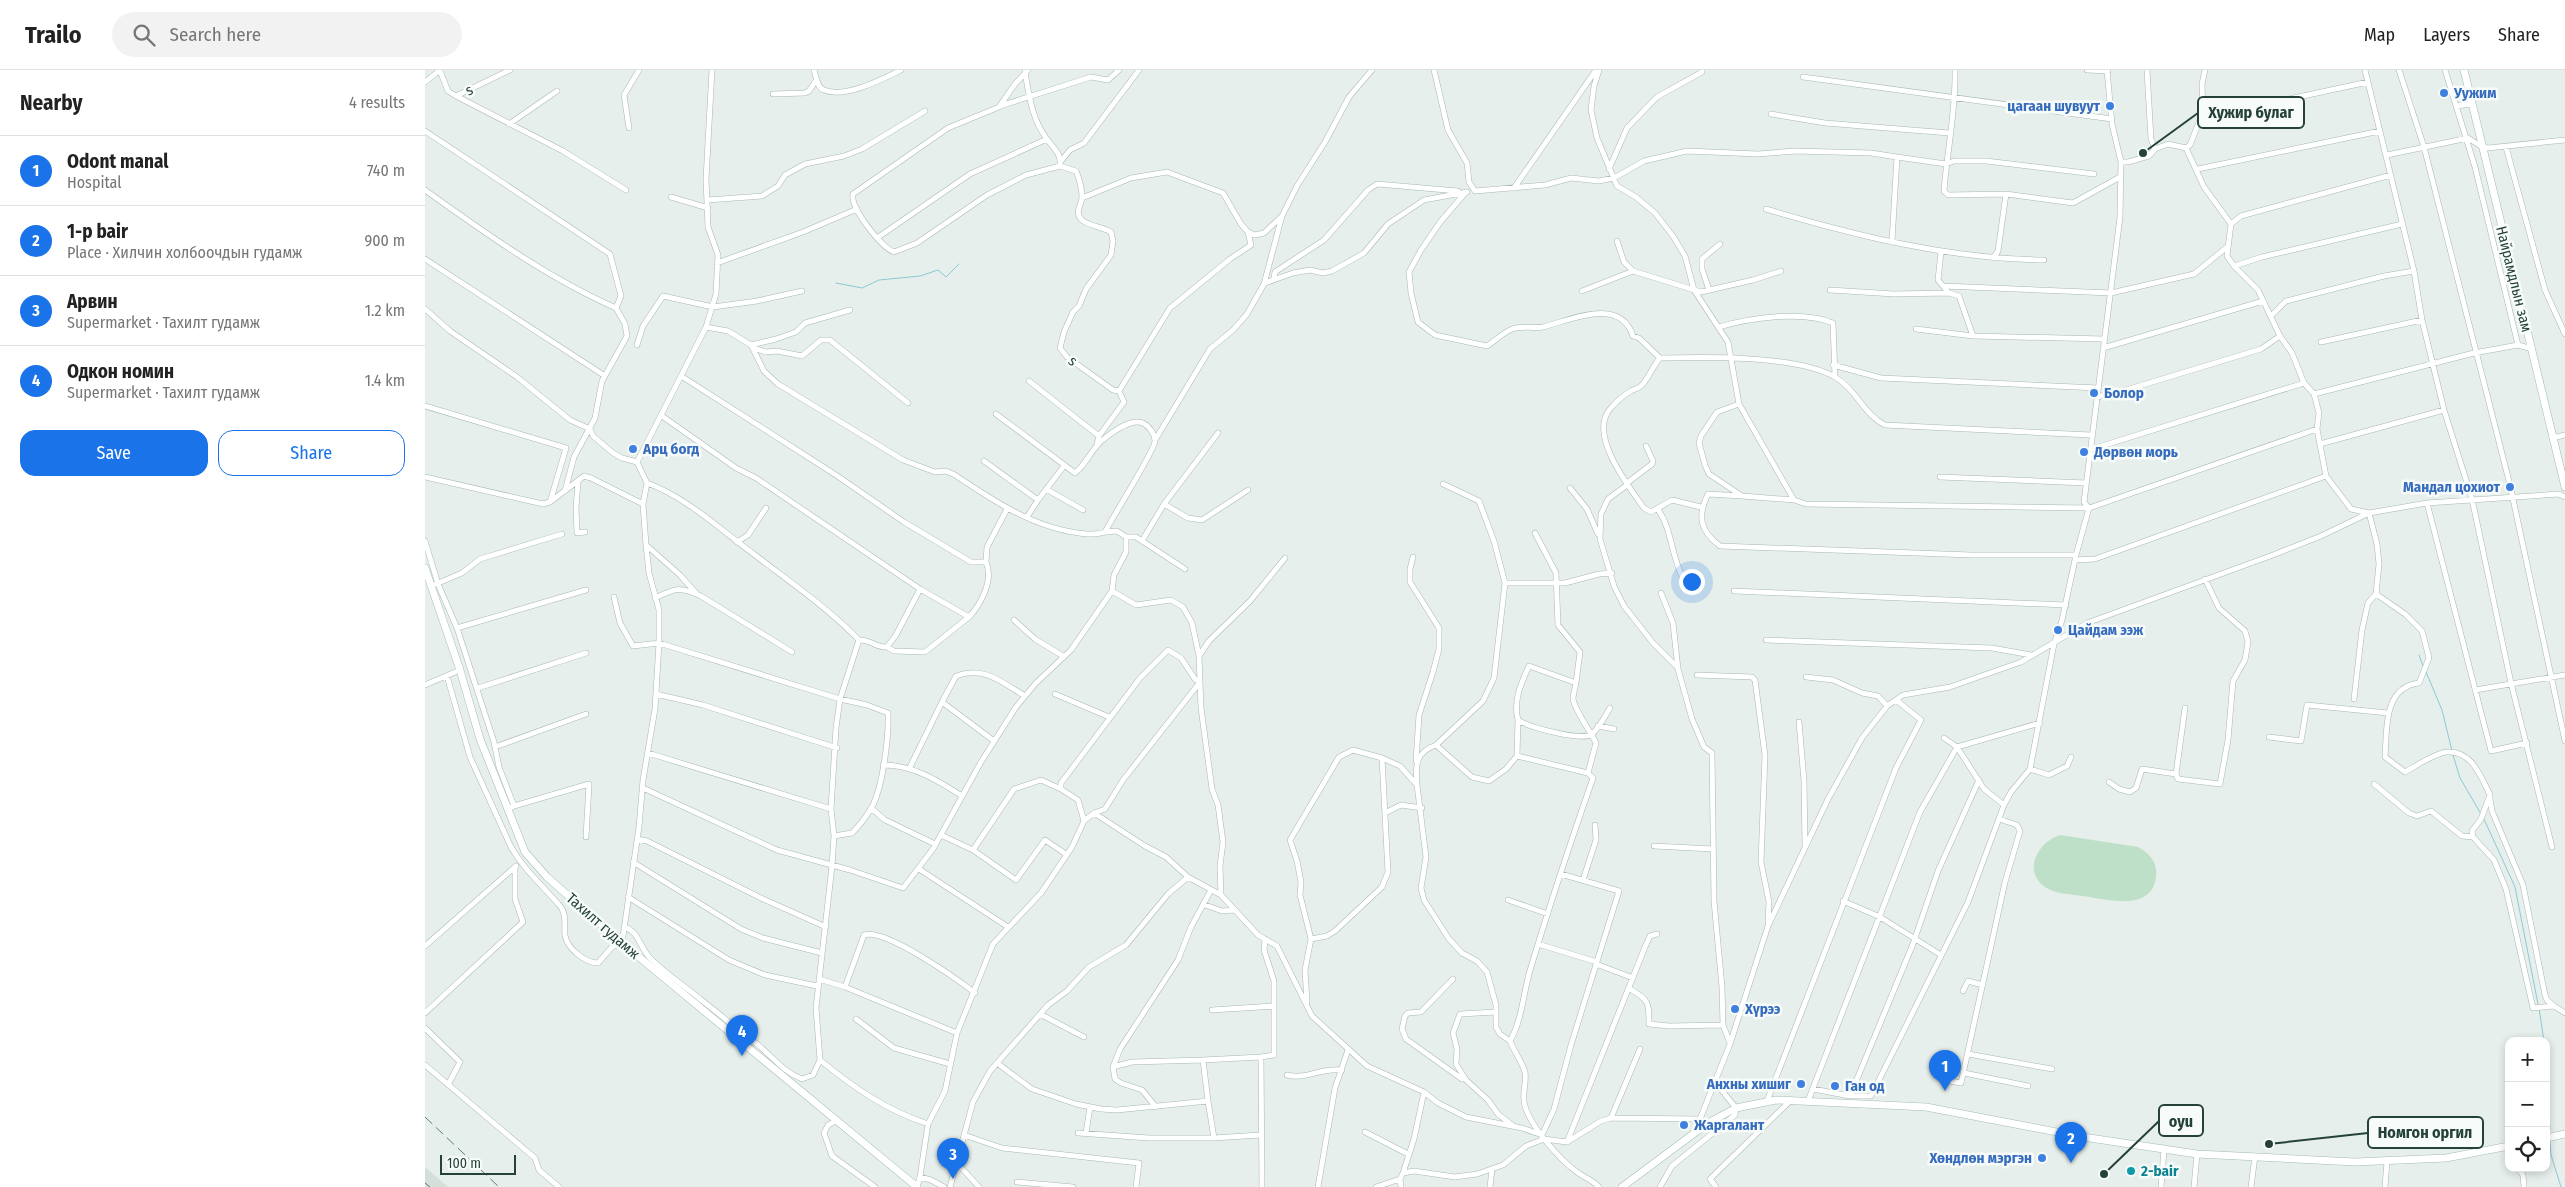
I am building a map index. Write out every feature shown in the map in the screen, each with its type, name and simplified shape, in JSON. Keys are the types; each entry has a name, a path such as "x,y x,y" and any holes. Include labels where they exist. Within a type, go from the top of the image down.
{"main road":[{"name":"Найрамдлын зам","path":"2464,70 2565,487"},
{"name":"Тахилт гудамж","path":"425,568 435,585 480,740 511,808 525,852 547,877 622,944 784,1073 836,1121 917,1187"},
{"path":"1622,1187 1708,1123 1736,1108 1767,1101 1808,1101 1926,1107 2083,1138 2197,1154 2355,1162 2447,1158 2505,1148"},
{"path":"2550,1137 2565,1134"}],"street":[{"name":"s","path":"440,71 447,91 456,96 510,70"},
{"path":"629,128 624,95 639,70"},
{"path":"637,462 662,416 706,326 713,307 718,255 708,227 708,200 705,179 712,70"},
{"path":"814,70 819,86 824,90 867,87 901,70"},
{"path":"1119,70 1108,80 1091,77 1029,96 948,128 892,165 853,194 852,199 857,209 877,238 888,250 894,252 909,246 973,207 987,195 1026,175 1061,163 1070,150 1084,143 1139,70"},
{"path":"1105,532 1129,488 1153,450 1155,440 1210,349 1233,330 1247,314 1264,284 1283,216 1349,98 1372,70"},
{"path":"1435,70 1449,130 1467,163 1469,182 1475,191"},
{"path":"1514,188 1597,70"},
{"path":"1597,70 1593,86 1591,110 1597,138 1613,178 1617,186 1636,197 1655,213 1673,236 1685,256 1694,290 1728,342 1739,404 1793,500"},
{"path":"1609,169 1627,128 1657,97 1702,72 1702,70"},
{"path":"1955,70 1956,97 1949,133 1944,191 1948,195 2006,194 2073,202 2120,177"},
{"path":"2087,70 2108,70 2112,119 2121,162 2120,217 2089,450 2084,502 2089,508"},
{"path":"2147,70 2151,139 2155,150"},
{"path":"2186,148 2194,139 2203,112 2201,84 2205,70"},
{"path":"2365,70 2414,271 2422,320 2443,410 2472,499 2511,683 2552,847"},
{"path":"2399,70 2424,148 2511,496 2553,676 2565,741"},
{"path":"2445,70 2466,138 2518,345"},
{"path":"425,82 440,71"},
{"path":"1026,71 1029,96 1038,125 1056,149 1061,163 1076,171 1082,198 1131,178 1167,172 1223,193 1248,232 1251,245 1229,259 1170,308 1119,391 1124,402 1099,436 1097,444"},
{"path":"999,107 1026,71"},
{"path":"1803,77 2112,119"},
{"path":"773,94 805,93 809,91 817,79"},
{"path":"2203,112 2206,116 2212,115 2368,82"},
{"path":"509,124 557,91"},
{"path":"456,96 563,151 626,190"},
{"path":"2456,106 2472,104"},
{"path":"708,200 762,196 778,186 785,175 805,164 836,158 862,149 925,111"},
{"path":"1771,114 1825,123 1949,133"},
{"path":"425,131 610,254 621,296 616,308"},
{"path":"2198,169 2380,131"},
{"path":"2387,155 2466,138 2482,147 2506,147 2565,140"},
{"path":"877,238 970,174 1047,139"},
{"path":"2121,162 2149,156 2155,150 2168,144 2186,148 2198,169 2204,186 2231,224"},
{"path":"2506,147 2545,290 2565,334"},
{"path":"1264,284 1274,278 1310,270 1323,273 1332,271 1364,253 1388,224 1424,200 1466,192 1514,188 1571,178 1599,181 1613,178 1645,161 1687,151 1758,154 1795,151 1871,153 1946,164 1954,161 1986,162 2094,174"},
{"path":"1892,241 1897,158"},
{"path":"2369,513 2351,509 2326,476 2317,430 2319,413 2314,394 2304,383 2292,353 2280,336 2258,290 2233,266 2227,256 2227,247 2231,224 2241,216 2391,175"},
{"path":"1274,278 1275,272 1325,240 1368,190 1377,184 1466,192"},
{"path":"425,190 477,227 589,296 616,308 625,324 627,336 605,376 590,430 574,457 564,492"},
{"path":"1466,192 1441,221 1409,272 1411,293 1419,322 1435,334 1487,346 1512,329 1543,327 1592,313 1617,316 1626,322 1633,336 1639,338 1660,358 1783,362 1809,367 1835,377 1875,420 1885,425 2091,435"},
{"path":"1994,257 1998,251 2006,194"},
{"path":"671,197 708,208"},
{"name":"s","path":"1082,198 1078,216 1084,222 1100,226 1111,232 1113,241 1111,255 1086,289 1079,306 1073,312 1064,332 1060,348 1067,357 1113,390 1119,391"},
{"path":"717,263 803,232 857,209"},
{"path":"1766,209 1817,224 1941,252 2044,260"},
{"path":"1248,232 1255,234 1265,233 1283,216"},
{"path":"2233,266 2262,257 2402,224"},
{"path":"1617,241 1624,262 1633,271 1701,292 1753,280 1781,270"},
{"path":"1709,290 1702,268 1702,259 1719,244"},
{"path":"1944,286 2111,293 2194,274 2227,247"},
{"path":"1941,252 1939,280 1949,293"},
{"path":"425,259 605,376"},
{"path":"1582,291 1633,271"},
{"path":"2271,316 2286,302 2385,276 2414,271"},
{"path":"1829,290 1894,294 1949,293 1959,296 1973,336"},
{"path":"637,345 643,326 663,296 713,307 757,301 802,291"},
{"path":"2103,348 2263,301"},
{"path":"425,309 450,330 517,377 570,420 590,430 593,436 613,453 621,458 637,462"},
{"path":"752,346 796,332 805,323 850,310"},
{"path":"1719,327 1763,318 1799,317 1833,323 1833,365 1835,377"},
{"path":"2321,342 2422,320"},
{"path":"706,326 728,331 752,346 767,352 777,351 802,356 821,340 830,340 908,403"},
{"path":"1916,330 1973,336 2104,339"},
{"path":"2097,397 2261,349 2280,336"},
{"path":"2314,394 2475,353 2518,345 2532,349"},
{"path":"752,346 764,371 778,384 894,455 935,472 946,471 955,475 1007,509 1048,525 1088,534 1117,530 1126,537 1136,537 1185,569"},
{"path":"1660,358 1651,368 1643,385 1631,390 1609,410 1604,423 1606,438 1615,467 1644,508 1651,512 1672,500 1701,507"},
{"path":"1833,365 1881,378 2098,388"},
{"path":"681,376 836,475 904,522 971,562 986,562"},
{"path":"1029,382 1099,436"},
{"path":"2089,450 2304,383"},
{"path":"1739,404 1717,412 1701,436 1699,443 1709,474 1742,496"},
{"path":"425,406 566,448 550,502"},
{"path":"2321,444 2443,410"},
{"path":"996,414 1075,473 1097,444 1129,423 1141,423 1151,430 1155,440"},
{"path":"662,416 736,468 756,478 920,589 969,617"},
{"path":"2317,430 2089,508 1806,504 1793,500 1708,494 1701,507 1701,515 1708,536 1720,546 2095,559 2326,476"},
{"path":"1142,542 1164,504 1218,433"},
{"path":"2552,438 2565,435"},
{"path":"1600,539 1601,514 1608,499 1652,464 1647,446"},
{"path":"984,461 1038,500"},
{"path":"447,676 470,757 519,861 562,907 565,937 583,958 590,963 598,962 612,947 622,944 657,694 659,610 655,598 646,545 643,504 647,483 637,462"},
{"path":"1027,517 1064,466"},
{"path":"425,476 514,499 543,504 550,502 584,476 643,504"},
{"path":"1940,477 2086,483"},
{"path":"578,482 575,508 577,533 585,532"},
{"path":"647,483 679,500 737,542 822,607 859,640 867,640 880,648 887,647 894,651 925,652 969,617 977,608 984,594 990,571 986,562 987,547 1007,509"},
{"path":"1416,762 1426,748 1435,745 1483,700 1494,678 1505,583 1493,540 1479,501 1443,484"},
{"path":"1570,488 1587,509 1612,573 1614,586 1624,606 1653,643 1678,669"},
{"path":"1046,489 1083,510"},
{"path":"1164,504 1188,518 1202,520 1248,490"},
{"path":"1699,1119 1730,1044 1769,926 1828,799 1862,738 1887,706 1895,700 1903,695 1949,687 2021,662 2087,623 2321,536 2369,513 2427,503 2472,499 2559,494 2565,497"},
{"path":"2427,503 2491,751 2527,743"},
{"path":"737,542 748,535 766,508"},
{"path":"1813,1089 1850,1096 1871,1096 1968,902 2004,806 2011,792 2029,769 2040,723 2054,644 2066,605 2075,558 2089,508"},
{"path":"1658,509 1669,529 1673,553 1682,576"},
{"path":"2354,699 2362,630 2368,603 2376,594 2379,564 2377,544 2369,513"},
{"path":"1535,532 1556,573 1558,625 1580,652 1573,699 1596,743 1596,752 1588,773"},
{"path":"435,585 462,572 480,559 562,534"},
{"path":"643,788 730,826 777,850 903,888 919,869 935,844 994,741 1025,696 1071,650 1112,591 1114,575 1127,552 1126,537"},
{"path":"425,541 435,585 457,628 478,688 511,808 589,784 586,837"},
{"path":"646,545 680,575 697,594"},
{"path":"1413,557 1410,569 1410,582 1439,628 1435,664 1419,716 1416,762 1426,857 1421,888 1424,900 1449,940 1461,954 1477,961 1487,972 1496,1005 1497,1028 1500,1034 1510,1041 1525,1072 1523,1098 1525,1108 1543,1137 1578,1173 1589,1177 1599,1187"},
{"path":"1199,656 1209,641 1250,601 1285,558"},
{"path":"1505,583 1557,583 1612,573"},
{"path":"2185,708 2175,774 2178,780 2220,784 2229,740 2233,681 2245,660 2248,642 2245,631 2219,608 2205,579"},
{"path":"655,598 681,588 697,594 792,652"},
{"path":"887,647 896,635 920,589"},
{"path":"457,628 586,590"},
{"path":"1112,591 1136,605 1171,600 1183,607 1191,623 1199,656 1200,682 1212,789 1218,805 1223,842 1220,866 1221,895"},
{"path":"1734,591 2066,605"},
{"path":"1661,593 1673,623 1678,669 1692,719 1704,748 1712,753 1713,849 1723,1025 1730,1044"},
{"path":"2376,594 2405,614 2422,631 2429,658 2419,683 2410,684 2395,695 2388,713 2385,757 2405,772 2446,752 2463,755 2475,765 2490,796 2492,811 2523,885 2545,995 2547,1000 2565,1013"},
{"path":"614,597 621,624 633,646"},
{"path":"1014,620 1035,639 1063,656"},
{"path":"784,1073 802,1079 809,1078 820,1060 816,1008 817,986 826,927 832,866 834,836 831,809 840,699 859,640"},
{"path":"1766,640 1992,648 2031,655"},
{"path":"626,646 659,643 840,699 867,705 888,713 889,729 883,765 871,808 852,834 834,836"},
{"path":"1061,789 1061,783 1109,717 1140,678 1168,650 1181,658 1195,679 1200,682"},
{"path":"478,688 586,653"},
{"path":"1435,745 1472,776 1489,781 1506,769 1517,756 1518,720 1515,710 1520,685 1529,666 1576,683"},
{"path":"425,686 460,670"},
{"path":"909,768 956,676 977,672 990,675 1025,696"},
{"path":"1697,675 1736,675 1752,677 1755,680 1765,755 1761,862 1769,902 1769,926"},
{"path":"2475,690 2565,675"},
{"path":"1807,677 1833,680 1862,693 1878,696 1887,706"},
{"path":"917,1187 928,1124 945,1091 957,1033 975,993 989,953 1008,927 1031,905 1072,847 1084,821 1094,813 1105,809 1123,780 1200,682"},
{"path":"657,694 703,705 837,748"},
{"path":"1055,694 1109,717"},
{"path":"1767,1101 1896,768 1921,720 1895,700"},
{"path":"942,702 994,741"},
{"path":"2269,737 2301,741 2307,705 2388,713"},
{"path":"1518,720 1551,731 1586,736 1592,734 1610,708"},
{"path":"495,747 586,714"},
{"path":"1799,722 1804,772 1805,850"},
{"path":"1808,1101 1920,812 1957,747 2040,723"},
{"path":"1598,726 1614,729"},
{"path":"1944,738 1957,747 1984,789 2004,806"},
{"path":"1312,1016 1307,1005 1305,970 1311,939 1300,895 1301,882 1297,861 1290,840 1339,757 1353,750 1382,758 1399,766 1417,785"},
{"path":"648,753 831,809"},
{"path":"1510,1041 1517,1029 1538,944 1593,778 1588,773 1517,756"},
{"path":"2029,769 2049,775 2067,766 2071,756"},
{"path":"1311,939 1327,936 1335,931 1382,887 1388,872 1382,758"},
{"path":"883,765 897,765 925,773 963,796"},
{"path":"2109,782 2119,789 2130,792 2135,788 2142,769 2175,774"},
{"path":"973,850 1014,789 1041,780 1061,789 1078,800 1084,821"},
{"path":"1850,1096 1881,1023 1952,839 1979,780"},
{"path":"2374,784 2409,813 2417,816 2431,811 2462,836 2473,837"},
{"path":"2490,796 2481,819 2472,831 2473,837 2494,860 2506,889 2533,1008 2554,1006"},
{"path":"1385,813 1401,805 1421,808"},
{"path":"871,808 885,820 935,844"},
{"path":"1094,813 1145,846 1166,857 1188,877 1221,895 1258,935 1277,946 1312,1016 1367,1066 1425,1092 1438,1103 1466,1117 1515,1126 1543,1137 1567,1142 1601,1121 1611,1118 1699,1119 1708,1123"},
{"path":"1940,1079 1961,1083 2005,882 2020,831 2017,825 1999,819"},
{"path":"1583,880 1596,840 1595,825"},
{"path":"941,834 973,850 1016,880 1045,840 1066,854"},
{"path":"637,839 647,841 763,899 826,927"},
{"path":"1654,846 1713,849"},
{"path":"425,1013 523,922 515,899 515,868 519,861"},
{"path":"633,862 741,929 763,938 822,953"},
{"path":"425,946 507,872 515,868"},
{"path":"919,869 1008,927"},
{"path":"1376,1187 1414,1171 1455,1178 1477,1174 1503,1165 1526,1146 1543,1137 1554,1109 1571,1045 1619,891 1561,874"},
{"path":"950,1187 973,1102 997,1063 1040,1014 1089,967 1126,945 1168,894 1188,877"},
{"path":"1156,1107 1141,1090 1115,1079 1113,1067 1120,1049 1178,960 1191,927 1211,890"},
{"path":"628,897 729,960 765,975 817,986"},
{"path":"1508,900 1548,914"},
{"path":"1843,901 1880,917 1914,936 1941,955"},
{"path":"1205,904 1222,911 1235,910"},
{"path":"624,927 634,932 647,955 666,974 719,1014 740,1038"},
{"path":"845,987 863,935 867,934 887,940 946,970 975,993"},
{"path":"1567,1142 1650,936 1657,934"},
{"path":"1113,1067 1132,1062 1274,1055 1274,982 1264,950 1265,939"},
{"path":"1538,944 1597,963 1633,978"},
{"path":"819,979 845,987 957,1033"},
{"path":"1453,979 1421,1012 1409,1013 1405,1016 1402,1029 1406,1039 1470,1085 1488,1100 1498,1114 1515,1126"},
{"path":"1963,991 1968,981 1983,985"},
{"path":"1630,988 1644,998 1649,1005 1649,1024 1669,1026 1723,1025"},
{"path":"1213,1010 1274,1006"},
{"path":"1470,1085 1456,1064 1457,1049 1453,1033 1457,1020 1460,1014 1496,1012"},
{"path":"1040,1014 1084,1037"},
{"path":"855,1019 894,1048 950,1064"},
{"path":"425,1028 460,1062 448,1085"},
{"path":"1611,1118 1640,1049"},
{"path":"1318,1187 1330,1112 1348,1050"},
{"path":"1968,1054 2052,1069"},
{"path":"1261,1057 1260,1136 1262,1187"},
{"path":"820,1060 858,1090 877,1102 902,1115 928,1124"},
{"path":"1203,1060 1214,1138"},
{"path":"997,1063 1033,1089 1090,1106 1117,1110 1208,1101"},
{"path":"425,1066 535,1158 539,1170 559,1187"},
{"path":"1287,1075 1309,1076 1329,1068 1342,1070"},
{"path":"1964,1073 2028,1086"},
{"path":"1660,1187 1672,1166 1734,1117 1736,1108 1719,1087 1717,1077"},
{"path":"1401,1187 1401,1176 1425,1092"},
{"path":"1716,1187 1710,1179 1790,1101"},
{"path":"1086,1133 1090,1106"},
{"path":"836,1121 828,1125 824,1133 832,1156 875,1187"},
{"path":"1365,1132 1408,1154"},
{"path":"1078,1133 1104,1136 1214,1138 1260,1136"},
{"path":"964,1135 1003,1148 1139,1163 1137,1187"},
{"path":"2161,1187 2165,1150"},
{"path":"2194,1187 2197,1154"},
{"path":"2251,1187 2255,1156"},
{"path":"2385,1187 2387,1161"},
{"path":"957,1163 979,1187"},
{"path":"1490,1187 1492,1169"},
{"path":"2521,1172 2524,1187"},
{"path":"920,1177 944,1187"},
{"path":"1017,1182 1073,1187"}],"shaded area":[{"path":"425,1167 448,1187 425,1187"}],"green space":[{"path":"2060,835 2138,847 2149,855 2156,867 2153,888 2146,896 2137,900 2115,901 2053,891 2045,887 2038,880 2035,873 2034,865 2036,858 2045,844"}],"waterway":[{"path":"836,283 862,288 879,280 920,276 938,270 946,277 959,264"},
{"path":"2419,655 2423,666"},
{"path":"2426,672 2442,710 2452,751"},
{"path":"2453,755 2460,778 2481,814"},
{"path":"2483,817 2515,887 2538,1004"},
{"path":"2539,1008 2543,1037"},
{"path":"2547,1082 2550,1127"},
{"path":"2550,1141 2551,1155 2561,1187"}],"railway":[{"path":"425,1117 499,1187"},
{"path":"425,1183 430,1187"}],"place":[{"name":"Уужим","path":"2444,93"},
{"name":"цагаан шувуут","path":"2110,106"},
{"name":"Хужир булаг","path":"2143,153"},
{"name":"Болор","path":"2094,393"},
{"name":"Арц богд","path":"633,449"},
{"name":"Дөрвөн морь","path":"2084,452"},
{"name":"Мандал цохиот","path":"2510,487"},
{"name":"Цайдам ээж","path":"2058,630"},
{"name":"Хүрээ","path":"1735,1009"},
{"name":"Одкон номин","path":"742,1056"},
{"name":"Анхны хишиг","path":"1801,1084"},
{"name":"Ган од","path":"1835,1086"},
{"name":"Odont manal","path":"1945,1091"},
{"name":"Жаргалант","path":"1684,1125"},
{"name":"Номгон оргил","path":"2269,1144"},
{"name":"Хөндлөн мэргэн","path":"2042,1158"},
{"name":"1-p bair","path":"2071,1163"},
{"name":"2-bair","path":"2131,1171"},
{"name":"oyu","path":"2104,1174"},
{"name":"Арвин","path":"953,1179"}]}
